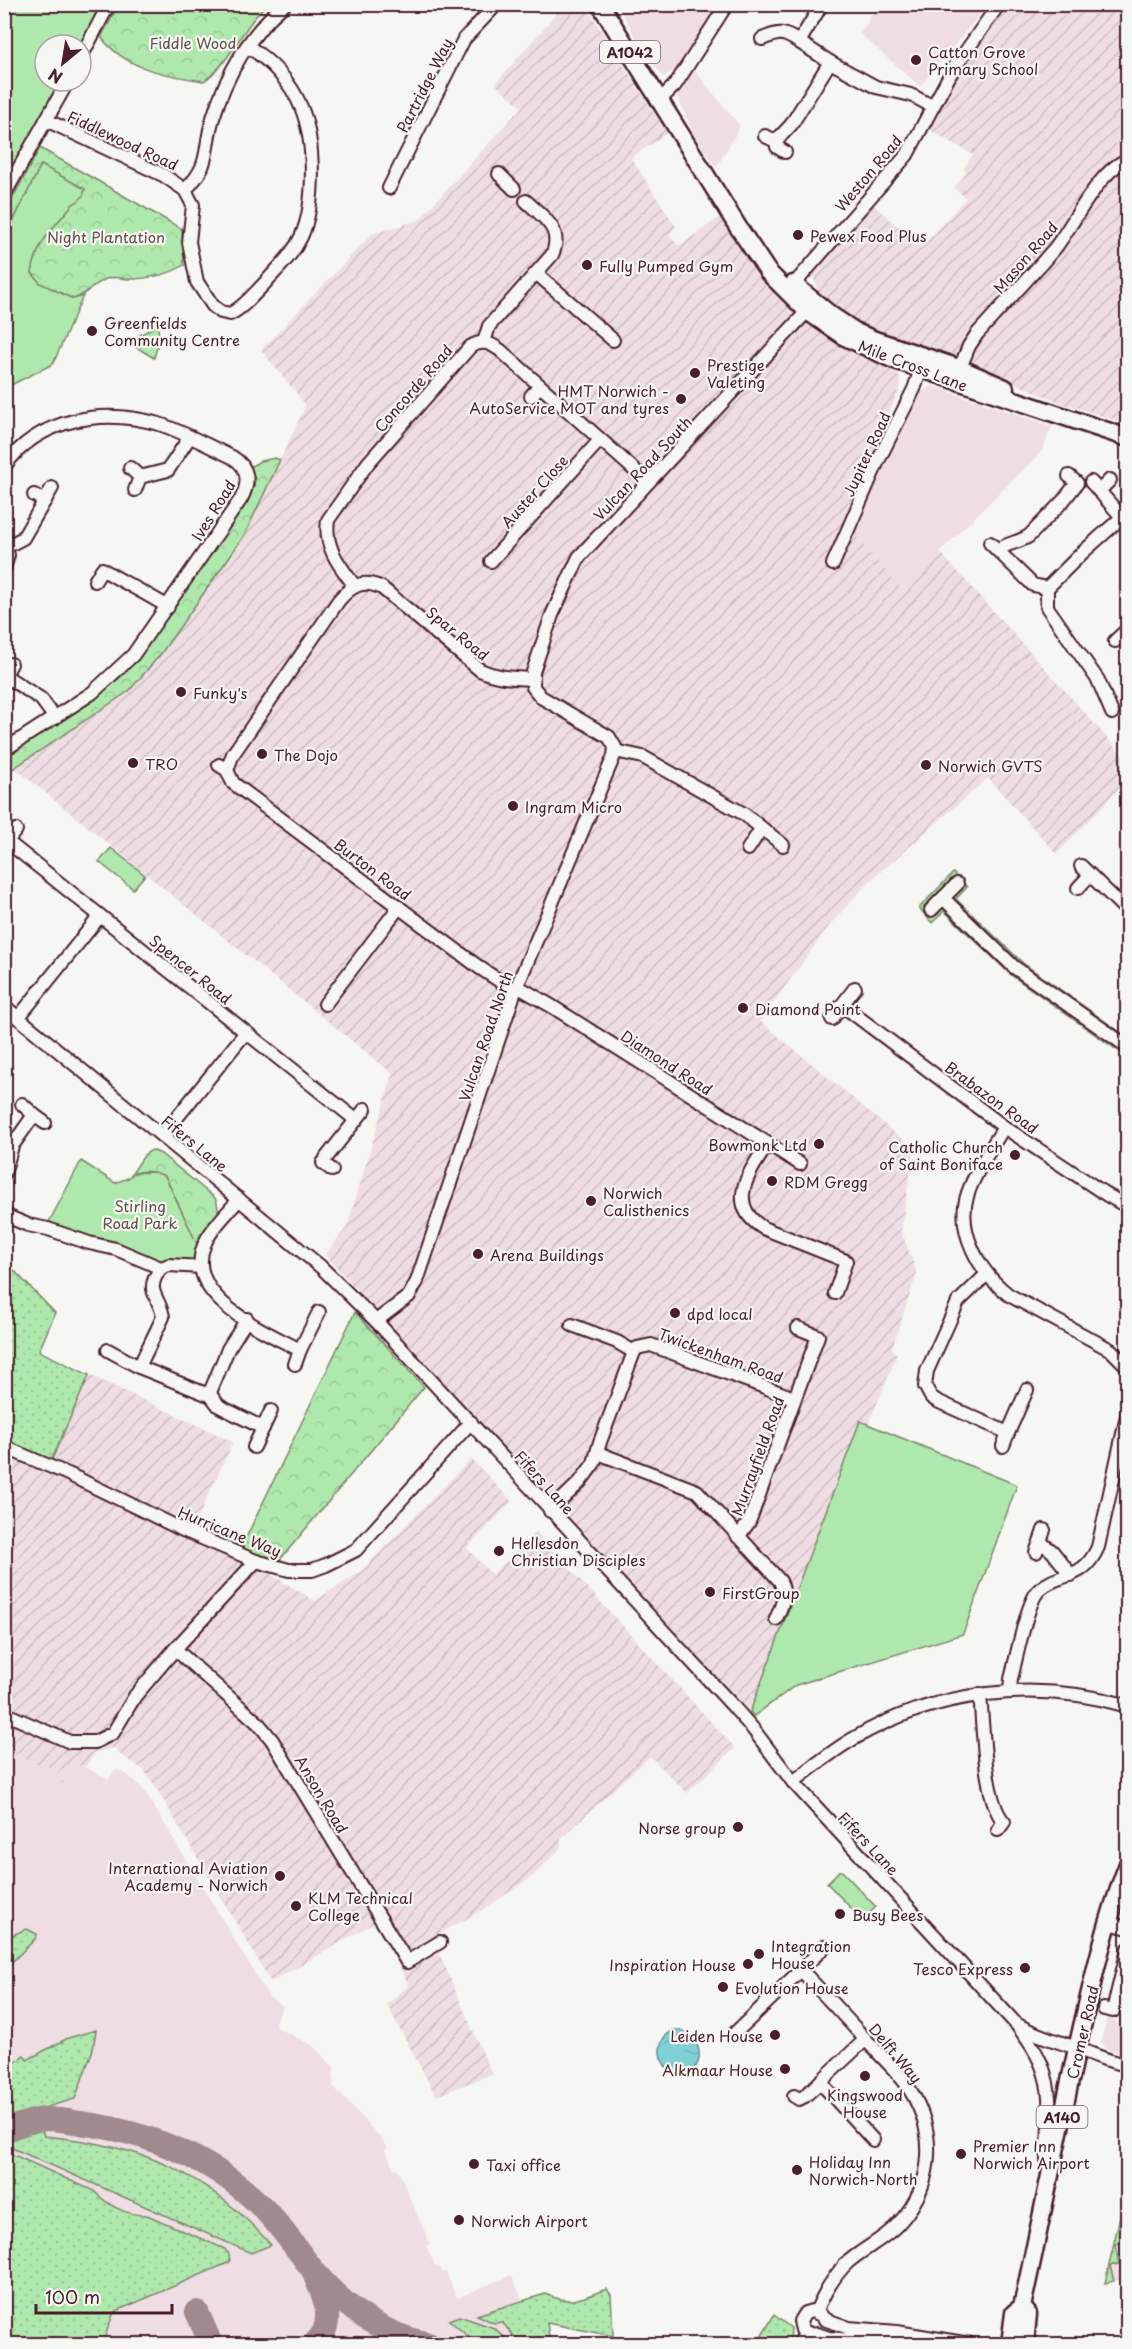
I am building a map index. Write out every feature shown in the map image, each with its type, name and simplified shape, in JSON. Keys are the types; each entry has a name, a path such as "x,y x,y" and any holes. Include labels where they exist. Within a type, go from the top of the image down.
{"highway":[{"name":"Mile Cross Lane","path":"600,4 768,272 861,346 957,374 1059,415 1128,438"},
{"name":"Cromer Road","path":"1010,2344 1014,2313 1022,2307 1077,2048 1109,1923 1128,1864"},
{"name":"Cromer Road","path":"1022,2307 1028,2314 1025,2344"}],"street":[{"path":"93,34 109,4"},
{"name":"Fiddlewood Road","path":"46,120 163,175 185,190 203,167 213,117 224,85 264,24 285,4"},
{"name":"Partridge Way","path":"388,188 464,39 497,4"},
{"path":"660,100 675,85 727,4"},
{"path":"799,42 822,4"},
{"name":"Weston Road","path":"790,288 906,155 958,60 999,4"},
{"path":"762,39 778,33 786,34 876,87 911,95 932,106"},
{"path":"185,190 193,205 189,242 197,282 213,306 221,312 230,314 236,311 295,248 306,221 310,195 309,142 301,106 271,64 248,46"},
{"path":"785,152 770,139 791,125 830,62"},
{"path":"4,195 61,93"},
{"name":"Mason Road","path":"957,374 977,334 1055,247 1114,166 1128,160"},
{"path":"498,174 514,189"},
{"path":"526,201 551,226 556,245 552,255 489,326 484,342 500,350 648,482"},
{"path":"536,273 588,326 613,340"},
{"name":"Vulcan Road South","path":"532,679 552,615 579,557 811,307"},
{"name":"Concorde Road","path":"354,585 333,554 326,531 328,520 368,463 419,403 470,347 477,342 484,342"},
{"name":"Jupiter Road","path":"833,564 914,389 923,363"},
{"path":"531,396 540,386"},
{"name":"Ives Road","path":"4,467 22,446 42,432 83,418 110,417 160,425 189,438 238,461 248,479 247,488 241,499 146,640 92,693 4,750"},
{"path":"140,477 168,470 189,438"},
{"name":"Auster Close","path":"491,561 600,440"},
{"path":"130,468 140,477"},
{"path":"135,490 140,477"},
{"path":"1047,588 1033,585 993,547 1029,536 1084,484 1110,480"},
{"path":"1084,484 1125,514 1047,588 1047,608 1094,673 1102,699 1112,713"},
{"path":"4,570 8,555 5,546 23,538 40,498 52,488"},
{"path":"95,580 106,564 127,585 146,593 168,607"},
{"name":"Spar Road","path":"354,585 364,582 382,588 480,670 508,678 532,679"},
{"name":"Burton Road","path":"354,585 339,600 223,767 233,783 480,968 516,988"},
{"path":"1115,641 1128,629"},
{"path":"7,671 41,699 55,718"},
{"path":"532,679 533,687 541,697 609,737 613,742 615,752 643,757 744,814 783,845"},
{"name":"Vulcan Road North","path":"375,1321 409,1296 417,1281 516,988 615,752"},
{"path":"748,849 761,829"},
{"name":"Spencer Road","path":"16,830 6,840 356,1120"},
{"path":"1078,888 1086,871 1128,912"},
{"path":"931,910 957,884"},
{"path":"943,898 1018,970 1128,1047"},
{"path":"325,1004 399,907"},
{"path":"18,1018 100,916"},
{"name":"Diamond Road","path":"516,988 653,1070 800,1164"},
{"path":"832,1019 855,988"},
{"name":"Brabazon Road","path":"842,1005 1004,1127 1128,1207"},
{"name":"Fifers Lane","path":"4,1006 321,1267 375,1321 753,1729 793,1782 1017,2025 1036,2054 1045,2073 1048,2087 1047,2185"},
{"path":"162,1136 246,1032"},
{"path":"22,1104 45,1123"},
{"path":"327,1164 365,1109"},
{"path":"4,1174 12,1146 34,1115"},
{"path":"1004,1127 971,1186 965,1206 969,1236 980,1264 1009,1295 1111,1350 1128,1367"},
{"path":"767,1145 744,1186 742,1199 746,1211 754,1222 763,1228 849,1256 835,1293"},
{"path":"239,1199 204,1245 201,1267 207,1287 213,1294 268,1334 300,1350"},
{"path":"4,1215 28,1225 116,1250 161,1268 169,1265 201,1267"},
{"path":"139,1367 163,1317 152,1290 161,1268"},
{"path":"987,1274 957,1302 927,1371 925,1386 936,1401 1008,1433"},
{"path":"295,1364 319,1312"},
{"path":"208,1393 231,1343 247,1319"},
{"path":"550,1511 591,1469 634,1352 617,1342 572,1325"},
{"name":"Murrayfield Road","path":"738,1537 749,1522 818,1336 798,1328"},
{"name":"Twickenham Road","path":"634,1352 637,1348 651,1345 794,1398"},
{"path":"108,1350 139,1367 202,1394 208,1393"},
{"path":"1003,1446 1027,1390"},
{"path":"208,1393 219,1406 263,1428"},
{"path":"254,1447 271,1411"},
{"path":"1010,1690 1012,1672 1035,1595 1047,1585 1086,1566 1098,1547 1128,1411"},
{"name":"Hurricane Way","path":"4,1448 49,1466 185,1531 256,1561 289,1570 312,1570 356,1550 471,1422"},
{"path":"598,1453 690,1487 706,1508 738,1537 780,1581 784,1589 785,1600 776,1619"},
{"path":"1040,1542 1052,1551 1071,1575"},
{"path":"4,1713 70,1742 95,1742 113,1732 135,1696 256,1561"},
{"name":"Anson Road","path":"175,1649 258,1723 272,1740 406,1962 440,1942"},
{"path":"793,1782 854,1738 887,1722 929,1707 980,1694 1010,1690 1071,1693 1128,1706"},
{"path":"980,1694 986,1766 998,1813 1005,1823"},
{"path":"1109,1923 1128,1928"},
{"path":"735,2033 824,1947"},
{"path":"1104,2009 1113,2011 1128,1949"},
{"name":"Delft Way","path":"801,1970 904,2081 919,2107 928,2133 928,2164 923,2184 913,2206 898,2224 836,2275 820,2315"},
{"name":"Fifers Lane","path":"1017,2025 1104,2060 1128,2065"},
{"path":"794,2096 799,2099 805,2096 866,2039"},
{"path":"820,2082 873,2140"},
{"path":"896,2344 829,2338 812,2334 801,2326 802,2316 809,2311 849,2328 897,2332 970,2344"},
{"path":"798,2344 824,2326 820,2315"}],"shaded area":[{"path":"564,5 585,5 667,133 631,158 676,227 669,235 679,246 720,217 761,275 815,324 852,350 898,372 901,385 843,522 902,589 939,551 1127,760 1127,780 1057,854 988,778 870,881 832,922 760,1021 914,1149 901,1231 917,1273 892,1348 897,1355 750,1712 325,1255 347,1227 393,1074 15,768 129,691 244,536 306,405 261,350 372,234 419,220 522,107 495,84"},
{"path":"617,5 720,5 675,77 671,71 664,77 649,59"},
{"name":"Catton Grove Primary School","path":"878,5 988,5 920,86 860,34"},
{"path":"1005,5 1127,5 1127,424 1062,403 952,357 857,324 820,297 812,272 874,205 921,248 966,198 954,188 967,172 963,169 973,155 929,129 966,59"},
{"path":"693,69 740,126 716,168 693,133 677,95"},
{"path":"932,386 1052,426 1042,451 902,589 850,530 919,393"},
{"path":"5,1260 55,1313 39,1351 233,1442 193,1528 315,1601 360,1572 471,1459 512,1501 467,1548 492,1575 536,1532 735,1748 687,1793 650,1756 561,1838 560,1849 533,1876 487,1907 441,1933 450,1946 439,1953 492,2074 436,2096 387,2005 409,1985 376,1922 271,1982 152,1781 142,1769 114,1748 96,1752 85,1767 72,1762 62,1784 55,1781 61,1766 53,1763 50,1768 46,1766 45,1768 10,1752 12,1746 6,1744 5,1746"},
{"name":"Norwich Airport","path":"5,1749 45,1768 53,1762 62,1766 61,1784 72,1761 109,1779 114,1770 122,1771 141,1786 269,1997 283,2006 275,2023 276,2027 313,2046 334,2068 333,2086 388,2148 385,2150 394,2169 397,2168 430,2244 426,2246 436,2267 439,2266 442,2273 446,2272 457,2298 511,2275 523,2302 550,2344 5,2344"},
{"path":"1107,2018 1115,2021 1120,2027 1127,2027 1127,2071 1118,2071 1120,2053 1104,2048 1101,2041"},
{"path":"1127,2185 1127,2278 1105,2283"}],"green space":[{"path":"5,5 103,5 88,33 33,33 33,93 56,93 5,179"},
{"name":"Fiddle Wood","path":"119,5 266,5 250,23 222,64 204,81 148,69 122,57 111,48 101,37"},
{"name":"Night Plantation","path":"40,148 182,229 184,265 154,277 106,279 73,299 40,283 32,273 38,252 47,235 73,204 41,165 5,238 5,212"},
{"path":"41,165 85,189 78,202 73,204 42,243 32,273 40,283 73,299 83,296 53,364 5,388 5,238"},
{"path":"157,325 159,337 154,358 131,344 138,336"},
{"path":"275,458 280,460 244,536 160,655 129,691 5,774 5,755 99,695 123,675 187,590 254,487 255,479 250,467 260,461"},
{"path":"111,848 145,875 133,889 99,862"},
{"path":"953,873 967,887 956,899 1023,963 1127,1037 1127,1057 1011,975 944,911 932,923 919,908"},
{"path":"152,1150 161,1154 215,1198 218,1205 217,1217 197,1244 165,1176 146,1171 129,1178 145,1154"},
{"name":"Stirling Road Park","path":"81,1161 115,1183 134,1173 154,1172 165,1176 197,1244 195,1260 189,1263 162,1262 48,1224"},
{"path":"4,1260 55,1313 39,1351 89,1375 49,1466 5,1447"},
{"path":"355,1312 424,1387 278,1562 241,1548"},
{"path":"860,1421 1017,1485 963,1634 796,1685 754,1716 750,1712"},
{"path":"839,1871 842,1871 876,1907 862,1920 827,1883"},
{"path":"27,1929 37,1934 35,1939 7,1967 5,1965 5,1938"},
{"path":"96,2030 93,2049 75,2099 9,2118 5,2116 5,2071 24,2055 27,2060 68,2038"},
{"path":"42,2130 44,2136 111,2146 169,2166 196,2180 222,2198 247,2219 271,2245 251,2253 5,2145 5,2139"},
{"path":"5,2151 94,2191 118,2209 132,2214 147,2215 225,2249 229,2254 230,2262 114,2312 102,2344 5,2344"},
{"path":"1127,2185 1127,2254 1125,2242 1115,2244 1119,2264 1110,2266 1114,2281 1105,2283"},
{"path":"607,2289 611,2295 613,2336 547,2323 550,2344 520,2344 502,2322 494,2323 477,2315 545,2294 569,2300 583,2298"},
{"path":"774,2315 791,2328 790,2344 757,2344"},
{"path":"459,2316 494,2328 512,2344 477,2344 449,2320"}],"water":[{"path":"673,2030 689,2035 698,2047 698,2063 685,2077 670,2070 661,2058 661,2043"}],"taxiway":[{"path":"4,2130 44,2119 58,2120 131,2133 179,2150 224,2175 263,2208 318,2276 354,2310 396,2334 428,2344"},
{"path":"315,2276 327,2310 326,2327 316,2342"},
{"path":"197,2312 211,2344"}],"place":[{"name":"Catton Grove Primary School","path":"916,60"},
{"name":"Pewex Food Plus","path":"798,235"},
{"name":"Fully Pumped Gym","path":"587,265"},
{"name":"Greenfields Community Centre","path":"92,331"},
{"name":"Prestige Valeting","path":"695,373"},
{"name":"HMT Norwich - AutoService MOT and tyres","path":"681,399"},
{"name":"Funky's","path":"181,692"},
{"name":"The Dojo","path":"262,754"},
{"name":"TRO","path":"133,763"},
{"name":"Norwich GVTS","path":"926,765"},
{"name":"Ingram Micro","path":"513,806"},
{"name":"Diamond Point","path":"743,1008"},
{"name":"Bowmonk Ltd","path":"819,1144"},
{"name":"Catholic Church of Saint Boniface","path":"1015,1155"},
{"name":"RDM Gregg","path":"772,1181"},
{"name":"Norwich Calisthenics","path":"591,1201"},
{"name":"Arena Buildings","path":"478,1254"},
{"name":"dpd local","path":"675,1313"},
{"name":"Hellesdon Christian Disciples","path":"499,1551"},
{"name":"FirstGroup","path":"710,1592"},
{"name":"Norse group","path":"738,1827"},
{"name":"International Aviation Academy - Norwich","path":"280,1876"},
{"name":"KLM Technical College","path":"296,1906"},
{"name":"Busy Bees","path":"840,1914"},
{"name":"Integration House","path":"759,1954"},
{"name":"Inspiration House","path":"748,1964"},
{"name":"Tesco Express","path":"1025,1968"},
{"name":"Evolution House","path":"723,1987"},
{"name":"Leiden House","path":"775,2035"},
{"name":"Alkmaar House","path":"785,2069"},
{"name":"Kingswood House","path":"865,2076"},
{"name":"Premier Inn Norwich Airport","path":"961,2154"},
{"name":"Taxi office","path":"474,2164"},
{"name":"Holiday Inn Norwich-North","path":"797,2170"},
{"name":"Norwich Airport","path":"459,2220"}]}
